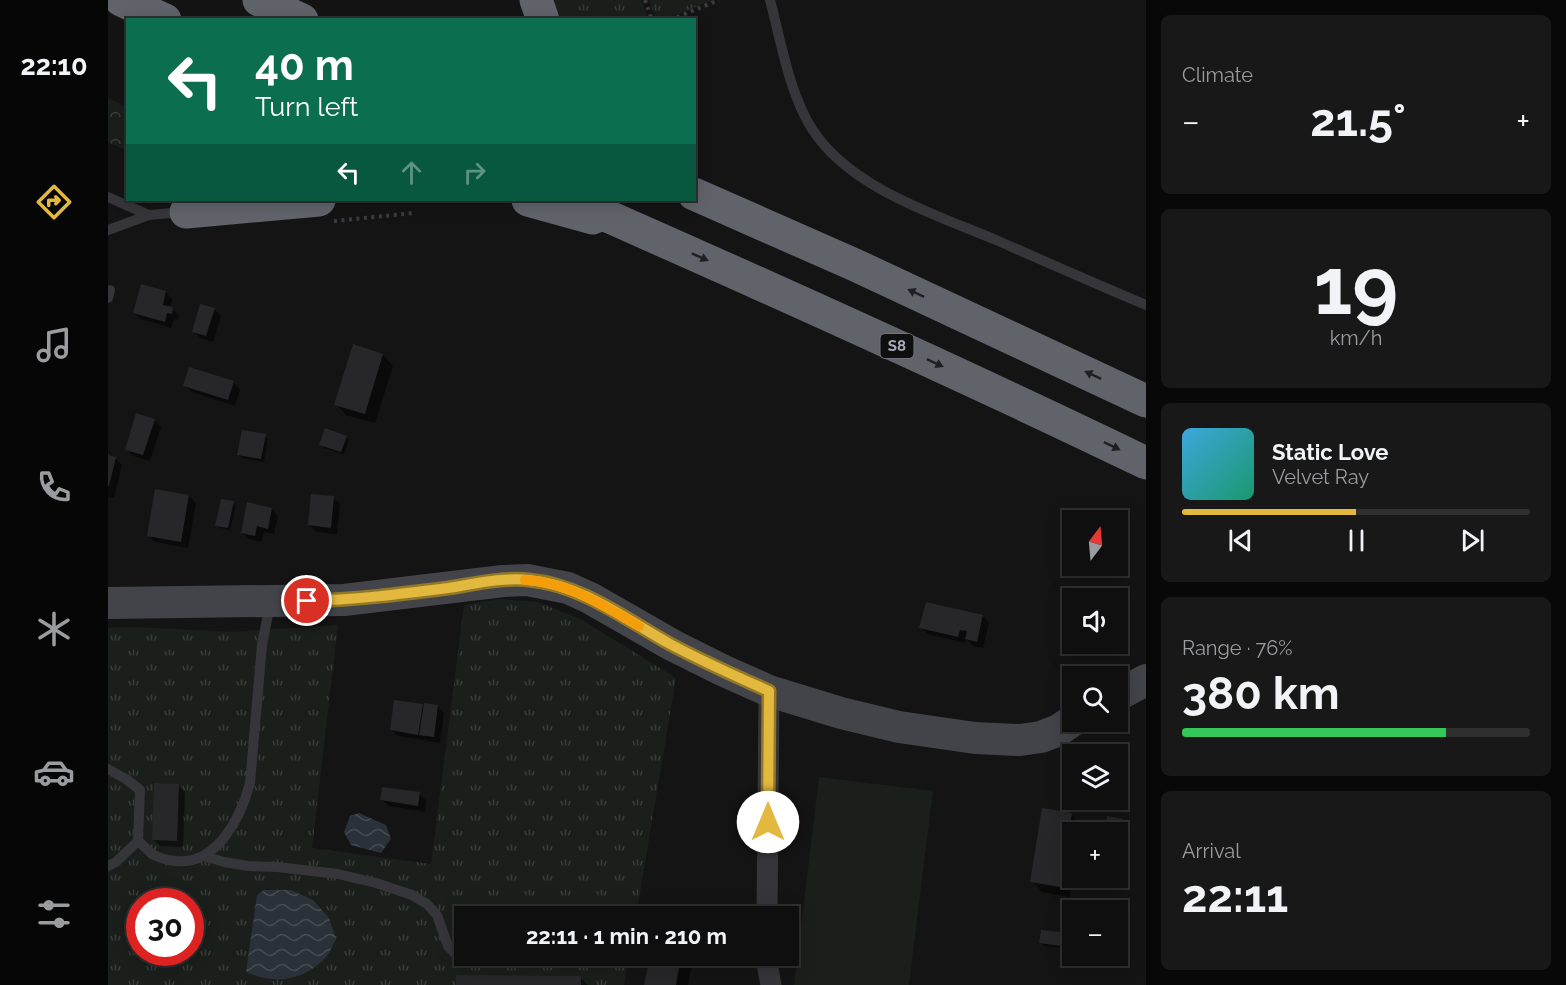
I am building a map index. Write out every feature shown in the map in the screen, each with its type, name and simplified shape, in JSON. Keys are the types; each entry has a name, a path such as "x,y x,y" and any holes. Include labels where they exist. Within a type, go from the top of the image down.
{"highway":[{"path":"121,0 161,18"},
{"path":"259,0 298,18"},
{"path":"536,0 542,18"},
{"path":"696,195 876,274 1146,401"},
{"path":"186,212 308,201"},
{"path":"532,201 646,233"},
{"name":"S8","path":"573,201 987,387 1146,463"}],"street":[{"path":"108,603 344,600 527,580 568,588 722,670 769,691 841,713 899,728 975,738 1020,740 1041,737 1062,728"},
{"path":"1128,690 1146,680"},
{"path":"767,906 769,691"},
{"path":"767,966 771,985"}],"lane":[{"path":"771,0 801,111 814,131 839,160 874,186 920,208 1146,305"},
{"path":"108,197 149,215"},
{"path":"108,230 149,215 186,212"},
{"path":"138,841 153,854 165,860 193,860 204,856 214,848 237,819 250,783 262,645 270,602"},
{"path":"108,769 140,790 138,841 116,862 108,866"},
{"path":"204,856 248,866 338,874 412,895 427,904 437,915 448,946 454,953"}],"path":[{"path":"645,0 651,18"},
{"path":"675,18 719,0"}],"green space":[{"path":"553,0 641,0 648,18 561,18"},
{"path":"649,0 714,0 667,18 656,18"},
{"path":"108,98 126,107 126,151 108,142"},
{"path":"500,599 538,602 582,620 676,678 638,906 454,906 454,966 627,966 624,985 108,985 108,628 233,632 338,625 312,848 431,864 464,605"},
{"path":"819,777 933,791 909,985 794,985 796,966 799,966 799,943"}],"water":[{"path":"359,813 386,825 391,839 381,853 351,845 344,832 350,816"},
{"path":"264,890 291,890 313,900 329,918 336,939 327,956 309,971 279,979 246,972 257,895"}],"building":[{"path":"141,284 166,291 163,305 173,307 172,314 167,313 165,322 133,313"},
{"path":"200,304 215,308 206,336 192,332"},
{"path":"353,344 383,354 365,414 334,405"},
{"path":"189,367 234,381 228,400 183,386"},
{"path":"136,413 155,419 143,455 125,450"},
{"path":"325,428 347,436 341,452 319,445"},
{"path":"242,430 266,434 261,459 237,455"},
{"path":"108,455 116,457 109,486 108,486"},
{"path":"155,489 189,495 181,542 147,536"},
{"path":"311,494 334,496 331,528 308,525"},
{"path":"221,499 234,501 228,528 215,526"},
{"path":"247,502 272,508 268,529 257,526 255,536 241,533"},
{"path":"926,602 983,615 977,642 965,639 967,631 960,630 958,637 919,628"},
{"path":"394,700 423,704 418,735 390,730"},
{"path":"424,703 438,705 434,737 419,735"},
{"path":"154,783 179,784 177,841 152,840"},
{"path":"382,787 420,792 418,806 380,800"},
{"path":"1042,808 1072,813 1071,822 1062,822 1060,887 1030,882"},
{"path":"1107,816 1122,819 1122,822 1106,822"},
{"path":"1041,930 1062,932 1062,946 1039,943"},
{"path":"648,966 679,966 676,985 644,985"},
{"path":"456,975 581,976 581,985 456,985"}],"slow traffic":[{"path":"525,580 568,588 639,626"}],"route":[{"path":"307,601 382,597 503,581 527,580 568,588 590,598 672,645 769,691 768,822"}]}
